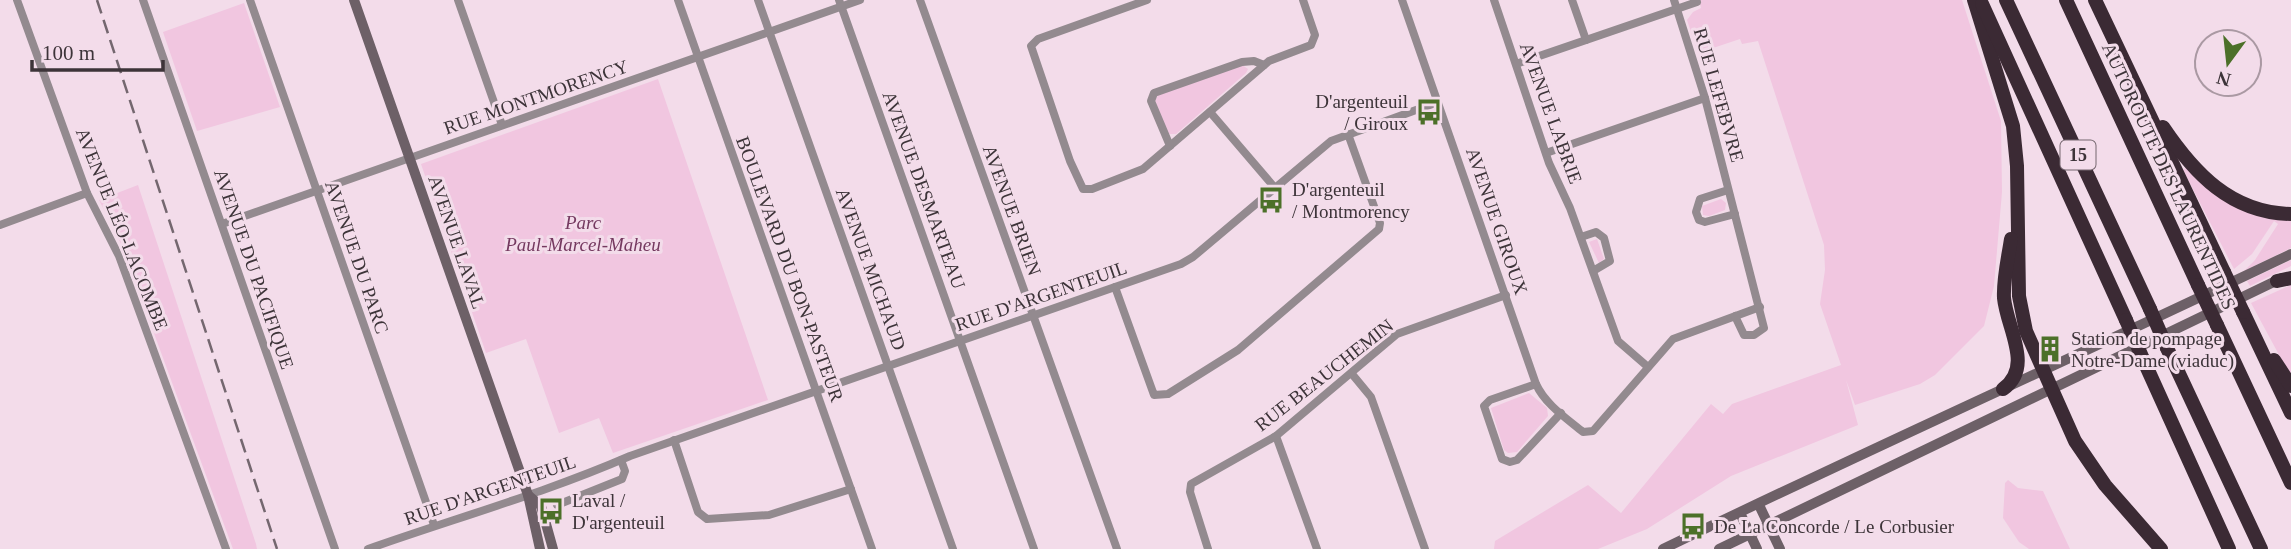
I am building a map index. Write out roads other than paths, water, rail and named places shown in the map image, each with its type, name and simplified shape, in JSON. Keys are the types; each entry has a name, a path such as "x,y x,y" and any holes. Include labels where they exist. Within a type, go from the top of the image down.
{"highway":[{"path":"1974,0 2013,126 2017,166 2016,214 2021,311 2050,390 2070,432 2095,472 2161,549"},
{"path":"1980,0 2230,549"},
{"name":"15","path":"2006,0 2154,313 2261,549"},
{"name":"AUTOROUTE DES LAURENTIDES","path":"2066,0 2291,483"},
{"path":"2095,0 2291,413"},
{"path":"2137,88 2183,156 2213,187 2250,206 2291,214"},
{"path":"2003,389 2013,380 2019,365 2004,291 2016,214"},
{"path":"2243,312 2291,386"}],"street":[{"name":"AVENUE LÉO-LACOMBE","path":"17,0 87,193 116,247 226,549"},
{"name":"AVENUE DU PACIFIQUE","path":"144,0 335,549"},
{"name":"AVENUE DU PARC","path":"250,0 434,525"},
{"name":"AVENUE LAVAL","path":"354,0 528,495"},
{"path":"458,0 502,125"},
{"name":"BOULEVARD DU BON-PASTEUR","path":"678,0 872,549"},
{"name":"AVENUE MICHAUD","path":"758,0 953,549"},
{"name":"RUE MONTMORENCY","path":"222,224 769,32 841,3 860,0"},
{"name":"AVENUE BRIEN","path":"920,0 1117,549"},
{"path":"1147,0 1038,39 1031,51 1083,189 1092,189 1137,173 1264,65 1314,41 1303,0"},
{"name":"AVENUE GIROUX","path":"1402,0 1536,384 1543,395 1560,413 1588,433 1648,367"},
{"name":"AVENUE LABRIE","path":"1493,0 1546,153 1581,237 1618,341 1648,367"},
{"path":"1572,0 1586,40"},
{"name":"RUE LEFEBVRE","path":"1674,0 1704,98 1760,307"},
{"path":"1516,64 1697,2"},
{"name":"AVENUE DESMARTEAU","path":"841,3 1034,549"},
{"path":"1170,146 1152,102 1154,93 1244,61 1257,61 1264,65"},
{"path":"1546,153 1704,98"},
{"name":"RUE D'ARGENTEUIL","path":"368,549 528,495 674,440 1189,260 1326,144 1438,102"},
{"path":"1210,112 1275,188"},
{"path":"1115,287 1154,395 1165,396 1232,354 1380,229 1348,134"},
{"name":"RUE LEFEBVRE","path":"1728,190 1698,201 1696,212 1699,219 1705,222 1735,214"},
{"path":"0,225 87,193"},
{"path":"1581,237 1596,232 1604,238 1610,261 1594,271"},
{"path":"1663,549 1759,505 1883,442 2043,371 2154,313 2291,254"},
{"path":"1718,549 2050,390 2167,341 2286,277"},
{"name":"RUE BEAUCHEMIN","path":"1208,549 1189,487 1276,436 1401,331 1506,295"},
{"path":"1648,367 1676,337 1760,307 1764,325 1758,334 1744,335 1735,316"},
{"path":"1352,374 1371,397 1425,549"},
{"path":"1536,384 1490,400 1484,406 1502,458 1508,462 1517,460 1560,413"},
{"path":"1276,436 1317,549"},
{"path":"674,440 698,512 707,519 769,516 851,489"},
{"name":"RUE D'ARGENTEUIL","path":"557,505 622,479 625,473 621,460"},
{"path":"528,495 540,549"},
{"path":"528,495 541,506 553,549"},
{"path":"1759,505 1780,549"},
{"path":"1740,513 1757,549"},
{"path":"398,538 401,548"}],"railway":[{"path":"97,0 277,549"}],"place":[{"name":"D'argenteuil / Giroux","path":"1429,112"},
{"name":"D'argenteuil / Montmorency","path":"1271,200"},
{"name":"Station de pompage Notre-Dame (viaduc)","path":"2050,349"},
{"name":"Laval / D'argenteuil","path":"551,511"},
{"name":"De La Concorde / Le Corbusier","path":"1693,526"}],"park label":[{"name":"Parc Paul-Marcel-Maheu","path":"583,233"}]}
